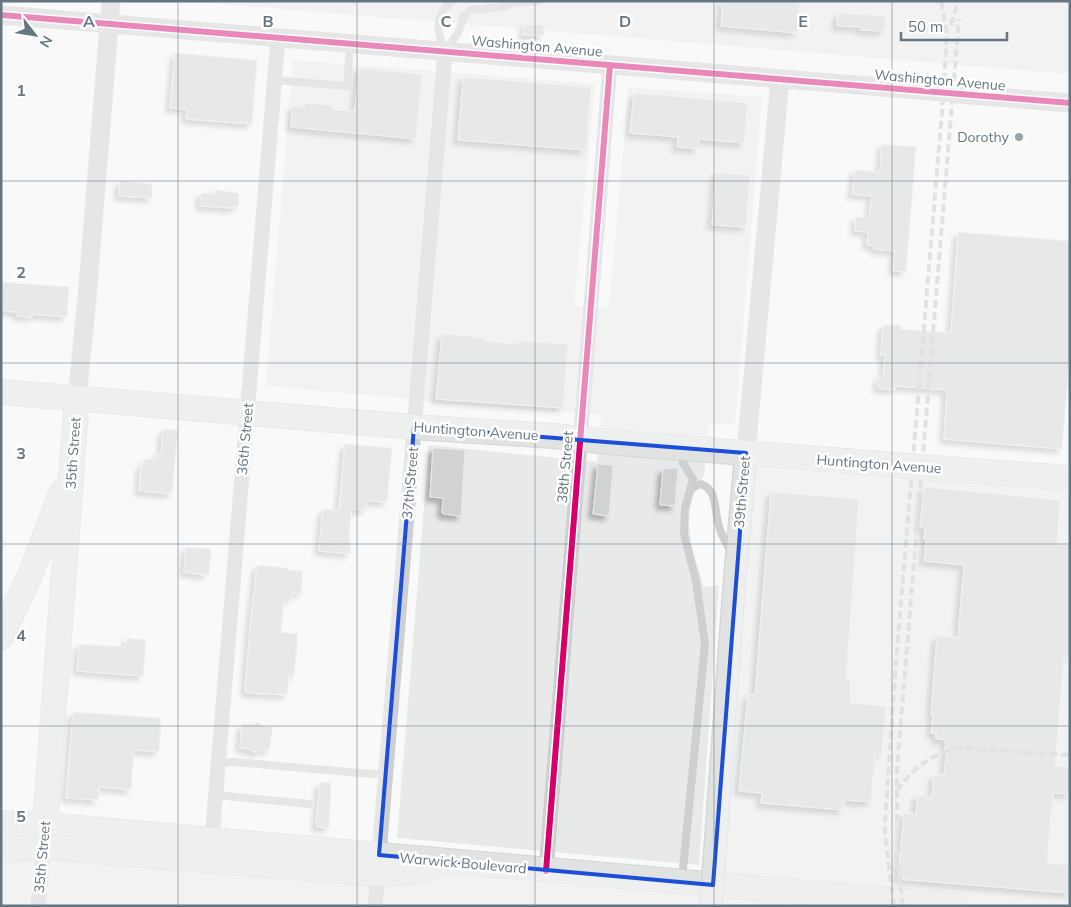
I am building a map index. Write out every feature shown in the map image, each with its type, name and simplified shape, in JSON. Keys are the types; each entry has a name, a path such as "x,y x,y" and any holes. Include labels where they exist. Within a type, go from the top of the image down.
{"main road":[{"name":"Huntington Avenue","path":"2,392 414,427 1070,478"},
{"name":"35th Street","path":"45,825 78,398"},
{"name":"39th Street","path":"711,906 736,562 746,453"},
{"path":"1,638 43,544 73,458"},
{"path":"1,823 45,825 212,840 378,865"},
{"path":"1,852 38,847 378,865"},
{"name":"Warwick Boulevard","path":"378,865 496,866 954,906"}],"street":[{"name":"35th Street","path":"78,398 111,1"},
{"name":"Washington Avenue","path":"1,15 1070,103"},
{"name":"36th Street","path":"212,840 278,38"},
{"name":"37th Street","path":"375,906 445,52"},
{"name":"38th Street","path":"546,871 610,65"},
{"name":"39th Street","path":"746,453 780,79"},
{"name":"35th Street","path":"38,906 45,825"}],"lane":[{"path":"445,52 438,32 442,14 452,1"},
{"path":"445,52 458,34 464,16 470,10 502,7 513,2 539,1"},
{"path":"274,80 347,86 350,44"},
{"path":"682,882 705,644 696,581 685,536 685,508 693,480 683,463 685,448"},
{"path":"691,488 701,484 709,489 716,506 718,524 736,562"},
{"path":"218,763 234,762 372,774 386,773"},
{"path":"216,795 309,804"}],"highlighted area":[{"path":"414,427 746,453 713,885 379,855"}],"shaded area":[{"path":"184,1 1070,1 1070,74"},
{"path":"293,60 595,84 574,306 609,308 629,87 762,97 735,424 709,424 704,475 692,499 688,521 692,548 704,587 719,585 699,865 397,838 429,445 597,462 601,415 434,403 266,386"},
{"path":"755,468 1070,491 1070,906 1,906 1,836 721,898"}],"building":[{"path":"723,1 781,1 800,3 797,33 721,26"},
{"path":"838,13 886,16 884,31 861,30 862,27 837,26"},
{"path":"525,24 544,25 543,36 523,35"},
{"path":"175,53 257,60 252,124 186,119 187,109 170,108"},
{"path":"359,68 422,74 416,139 291,127 292,106 302,107 307,103 331,105 335,110 355,111"},
{"path":"463,77 591,87 586,150 458,140"},
{"path":"634,93 748,103 744,143 699,139 698,149 677,147 678,137 630,133"},
{"path":"882,144 916,147 906,272 893,271 895,251 874,249 875,246 867,245 868,232 855,231 856,217 869,218 872,196 852,194 855,170 880,172"},
{"path":"716,173 750,175 746,227 712,225"},
{"path":"120,181 152,184 152,198 119,196"},
{"path":"215,190 239,193 238,207 200,206 201,193 214,194"},
{"path":"958,232 1070,241 1070,352 1062,449 944,439 947,390 895,386 895,390 878,388 878,377 883,378 885,355 881,355 883,325 901,325 900,329 951,333"},
{"path":"1,282 69,287 67,317 32,314 32,317 17,316 18,312 1,311"},
{"path":"442,334 469,336 484,339 484,341 517,344 517,341 568,344 563,408 436,399"},
{"path":"163,429 178,430 172,494 139,491 141,465 144,465 145,459 157,460 158,453 161,453"},
{"path":"345,444 392,448 387,502 367,501 366,510 351,509 350,554 319,551 323,509 339,510"},
{"path":"433,448 465,450 461,516 442,513 443,498 430,497"},
{"path":"598,464 613,465 609,516 593,514"},
{"path":"678,468 675,506 660,505 663,469"},
{"path":"924,487 1060,500 1057,544 1070,545 1070,657 1064,657 1055,766 1070,767 1070,794 1053,793 1047,863 1070,865 1070,893 898,879 904,813 916,814 917,795 932,797 934,775 944,775 947,750 945,750 946,740 936,739 936,733 931,733 937,636 958,637 964,565 924,561 925,528 920,527"},
{"path":"771,492 859,499 846,680 851,680 850,703 886,706 882,754 875,754 871,802 844,800 843,810 761,803 762,793 739,791 748,695 755,695"},
{"path":"186,547 211,549 209,574 184,572"},
{"path":"257,566 303,571 301,594 293,592 292,600 284,600 281,632 298,634 294,676 289,676 287,695 247,693 245,691 251,617"},
{"path":"127,638 146,640 143,676 77,671 79,644 126,647"},
{"path":"73,712 161,718 159,752 134,750 131,790 99,787 98,800 66,798"},
{"path":"258,721 263,726 273,727 269,750 253,752 250,749 240,748 242,724 254,725"},
{"path":"320,782 331,783 329,828 317,827 316,824"}],"railway":[{"path":"894,906 885,821 896,661 942,112 947,33 941,1"},
{"path":"951,25 958,1"},
{"path":"903,906 897,858 897,768 959,19"},
{"path":"897,791 922,764 956,748 1070,755"}],"cycle path":[{"path":"1,15 1070,103"},
{"path":"546,871 610,65"}],"place":[{"name":"Dorothy","path":"1019,137"}]}
